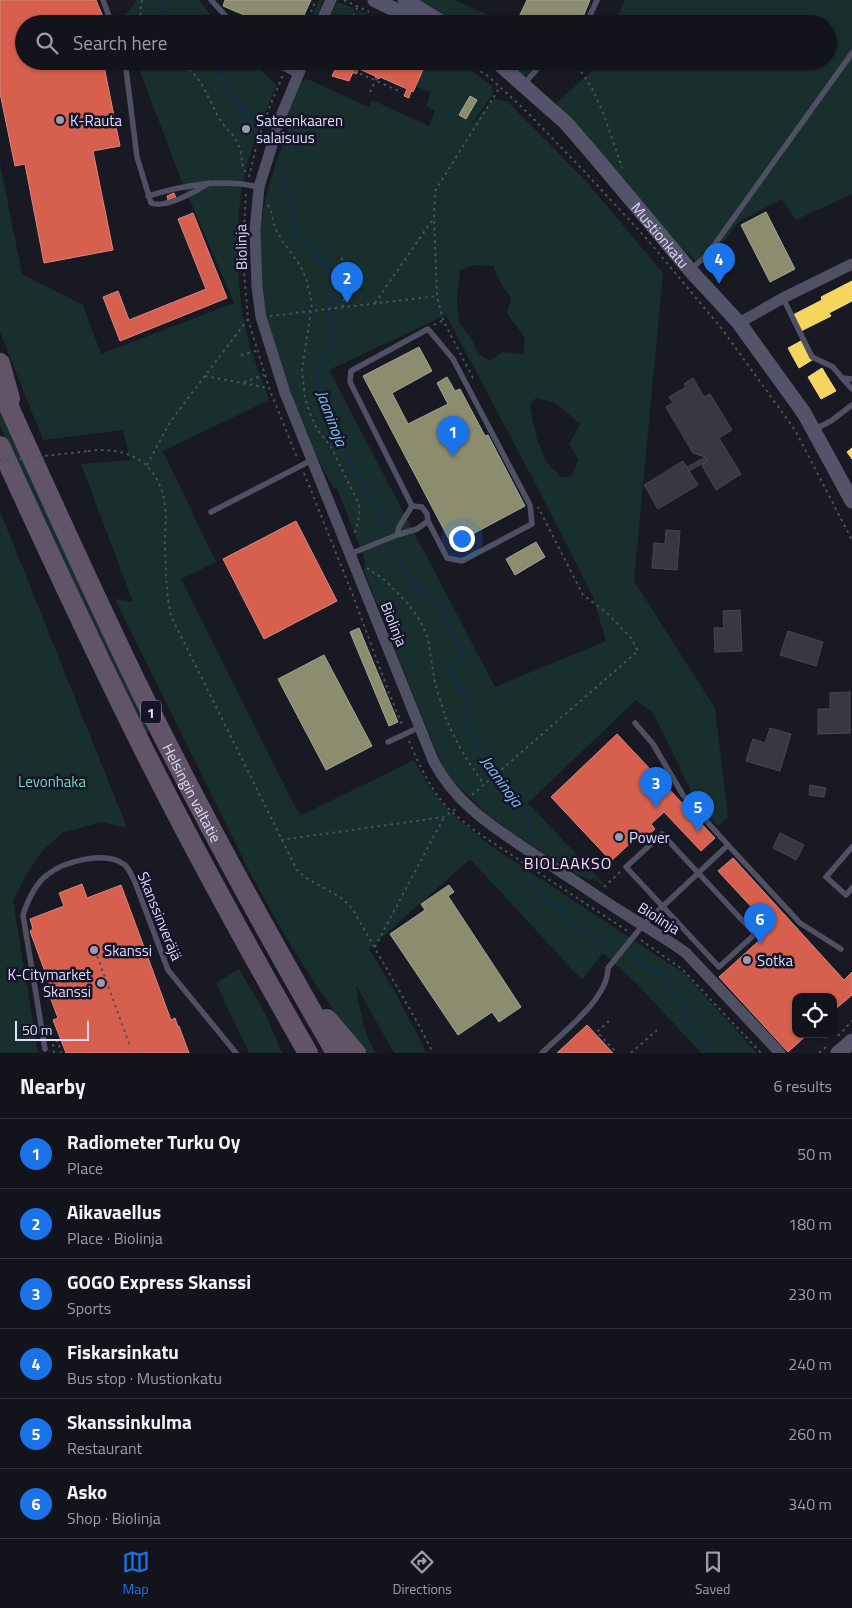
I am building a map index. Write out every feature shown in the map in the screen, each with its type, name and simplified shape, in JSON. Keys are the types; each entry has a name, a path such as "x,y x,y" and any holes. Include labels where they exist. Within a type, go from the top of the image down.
{"highway":[{"path":"0,363 20,432"},
{"name":"Helsingin valtatie","path":"0,387 86,578 160,755 276,998 308,1053"},
{"name":"Helsingin valtatie","path":"0,446 40,534 160,755 336,1053"},
{"path":"0,473 40,534"},
{"path":"297,985 356,1053"},
{"path":"276,998 293,1053"}],"street":[{"path":"324,15 331,0"},
{"path":"375,0 406,15"},
{"path":"405,0 429,15"},
{"name":"Biolinja","path":"300,70 281,116 260,187 255,231 257,287 261,317 285,393 433,760 454,792 478,815 686,954 780,1053"},
{"name":"Mustionkatu","path":"506,70 566,124 592,152 690,270 739,323 804,413 852,501"},
{"path":"739,323 783,298 852,264"},
{"path":"834,1046 852,1041"}],"lane":[{"path":"103,0 109,15"},
{"path":"211,0 225,15"},
{"path":"590,15 597,0"},
{"path":"690,270 707,255 852,53"},
{"path":"126,70 137,157 151,203 161,205 194,192 209,183"},
{"path":"285,70 297,75"},
{"path":"523,85 536,70"},
{"path":"148,196 180,187 209,183 230,183 260,187"},
{"path":"783,298 812,357 833,367 852,389"},
{"path":"428,329 453,359 530,505 532,524 462,562 447,558 428,521 427,514 422,507 412,506 350,382 351,371 428,329"},
{"path":"842,378 852,379"},
{"path":"813,430 831,421 852,405"},
{"path":"211,512 312,460"},
{"path":"397,535 399,527 412,506"},
{"path":"350,554 417,529 428,521"},
{"path":"635,724 653,744 683,795 728,845 800,923 841,949"},
{"path":"388,742 420,727"},
{"path":"662,834 755,934 719,968 626,867 662,834"},
{"path":"542,1053 592,1004 608,976 608,968 643,925 728,845"},
{"path":"852,847 826,877 846,895 852,888"},
{"name":"Skanssinveräjä","path":"45,1049 23,914 29,897 47,875 75,861 105,857 118,860 125,865 135,882 168,970 236,1053"}],"path":[{"path":"141,15 142,0"},
{"path":"310,15 316,0"},
{"path":"352,15 358,6"},
{"path":"190,70 199,78 219,120 235,138 240,147 242,168 249,177 257,143 285,70"},
{"path":"354,70 399,91 400,88"},
{"path":"478,70 488,76 526,111 576,162 646,238 722,329 795,430 852,540"},
{"path":"580,70 592,88 604,115 624,175"},
{"path":"370,92 376,79"},
{"path":"474,381 443,320 437,296 434,218 435,191 500,87"},
{"path":"266,203 283,242 300,265 306,278 312,303 302,370 305,398 317,429 331,446 358,502 360,509 359,518 354,534"},
{"path":"375,303 434,218"},
{"path":"341,258 351,268 352,277 342,308"},
{"path":"147,465 170,422 248,320 437,296"},
{"path":"428,329 443,320"},
{"path":"241,355 257,350"},
{"path":"242,383 264,375"},
{"path":"205,376 269,388"},
{"path":"0,461 88,451 116,451 134,457 147,465 160,485 165,507 168,597 172,616 297,870 304,877 339,896 348,904 375,947 420,1026 433,1053"},
{"path":"490,780 638,651 631,638 607,613 583,595 536,503"},
{"path":"363,566 370,568 386,582 408,604 420,620 428,639 435,683 446,719 461,750 484,785"},
{"path":"355,600 388,690 417,760 442,801 451,812 475,831 682,969 761,1053"},
{"path":"375,947 444,817 451,812"},
{"path":"281,840 444,817"},
{"path":"604,887 626,867"},
{"path":"95,950 130,1046"},
{"path":"609,1021 598,1032 617,1053"},
{"path":"820,1053 834,1046 845,1026 852,1021"},
{"path":"631,1053 657,1030"},
{"path":"54,1053 53,1044 58,1041 61,1053"}],"green space":[{"path":"136,0 199,0 211,15 125,15"},
{"path":"319,0 323,0 317,15 313,15"},
{"path":"412,0 454,0 488,15 436,15"},
{"path":"625,0 852,0 852,194 796,220 782,199 738,222 725,240 696,261 679,245 556,103 593,70 837,70 837,15 618,15"},
{"path":"337,3 355,9 353,15 331,15"},
{"path":"358,10 368,15 356,15"},
{"path":"139,70 261,70 276,86 255,139 243,180 239,210 238,244 239,278 245,327 269,400 163,451 216,562 181,579 300,816 414,760 429,787 454,816 491,846 685,974 757,1053 701,1053 637,984 603,953 582,980 470,859 369,949 395,992 427,1053 394,1053 356,985 365,1029 376,1053 364,1053 318,988 285,936 249,871 115,599 133,602 81,464 130,460 123,430 43,440 0,332 0,163 22,274 83,305 101,354 234,303 181,179"},
{"path":"423,70 471,70 492,86 493,94 467,130 494,99 507,101 585,180 663,273 634,581 715,708 728,817 718,826 697,803 653,713 636,700 528,803 609,889 593,878 590,880 576,874 510,831 487,814 450,778 443,767 364,571 365,560 337,488 334,488 321,465 283,378 271,335 262,278 262,221 270,184 290,123 287,122 290,106 301,82 307,79 369,107 372,100 429,126 435,111 426,106 431,93 416,86","holes":["475,265 493,266 500,282 511,298 507,313 525,338 523,354 502,352 490,361 478,353 471,338 459,322 457,300 460,270","446,315 593,597 606,641 495,687 329,370","536,398 554,402 580,424 569,445 579,460 571,477 561,477 545,460 536,436 530,405"]},
{"path":"515,70 531,70 525,75"},
{"path":"0,406 150,731 146,733 63,563 4,435 0,425"},
{"name":"Levonhaka","path":"0,511 127,828 101,822 62,833 42,851 26,875 13,901 38,1053 0,1053"},
{"path":"239,969 265,1013 282,1053 249,1053 216,983"}],"building: Homes":[{"path":"852,281 852,301 829,313 831,316 801,331 793,315 822,300 821,297"},
{"path":"801,341 812,360 799,368 788,348"},
{"path":"822,368 836,391 821,399 808,377"},
{"path":"852,448 852,459 847,452"}],"building: Shops":[{"name":"K-Rauta","path":"0,0 96,0 102,15 15,15 15,70 105,70 120,146 93,151 113,250 44,263 25,164 15,166 0,93"},
{"path":"335,70 357,70 355,74 353,72 349,81 332,76"},
{"path":"362,70 423,70 409,98 404,96 407,89"},
{"path":"174,193 176,198 168,200 167,196"},
{"path":"193,213 227,298 120,341 103,297 118,291 129,320 206,289 178,219"},
{"path":"296,521 337,601 264,639 223,559"},
{"path":"617,734 715,838 701,851 664,812 651,824 655,829 643,840 638,836 611,861 551,797"},
{"path":"733,858 844,980 852,972 852,995 837,1008 837,993 792,993 792,1038 804,1038 788,1052 719,977 772,929 718,871"},
{"path":"82,884 87,898 121,885 171,1020 175,1018 189,1053 66,1053 53,1020 58,1018 47,989 51,988 30,931 33,929 30,919 64,906 59,893"},
{"path":"587,1025 613,1053 557,1053"}],"building: Industry":[{"path":"225,0 311,0 304,15 244,15 223,6"},
{"path":"527,0 590,0 584,15 520,15"},
{"path":"470,96 477,100 466,119 459,115"},
{"path":"766,212 795,269 770,282 741,225"},
{"path":"419,347 432,371 392,393 408,424 448,404 437,383 447,377 455,391 460,389 485,436 488,435 525,506 452,545 363,376"},
{"path":"536,542 545,557 515,575 506,559"},
{"path":"359,628 398,722 389,726 350,632"},
{"path":"324,655 372,746 326,770 278,679"},
{"path":"449,885 454,892 448,896 521,1007 499,1022 492,1012 458,1035 390,934 425,910 421,904"}],"building: Other":[{"path":"693,378 704,397 710,394 732,430 719,438 741,474 716,490 702,465 707,461 705,457 693,453 666,407 673,403 669,397 686,387 684,384"},
{"path":"705,457 707,461 689,471 687,467"},
{"path":"683,461 698,485 658,509 644,485"},
{"path":"666,530 680,531 677,570 652,568 654,543 665,544"},
{"path":"740,610 742,651 715,652 714,628 724,628 723,611"},
{"path":"788,631 823,642 816,666 780,655"},
{"path":"850,692 850,733 818,734 818,709 830,709 830,693"},
{"path":"770,728 791,734 780,771 746,761 753,739 765,743"},
{"path":"810,785 826,788 824,797 809,795"},
{"path":"780,833 804,845 796,860 773,848"}],"waterway":[{"name":"Jaaninoja","path":"163,15 162,6 165,0"},
{"name":"Jaaninoja","path":"216,70 251,122"},
{"name":"Jaaninoja","path":"278,176 289,198 297,235 338,281 329,299 331,344 324,360 317,369 320,393 334,433 385,525"},
{"name":"Jaaninoja","path":"397,552 409,582 443,606 448,626 461,652 460,660 451,670 468,703 468,718 465,731 482,756 503,778 522,803 528,817 530,838"},
{"name":"Jaaninoja","path":"529,874 529,882 533,891 560,907 576,929 608,944"},
{"name":"Jaaninoja","path":"632,957 644,966 662,975 679,1003 687,1021 698,1034 708,1053"}],"place":[{"name":"K-Rauta","path":"60,120"},
{"name":"Sateenkaaren salaisuus","path":"246,129"},
{"name":"Fiskarsinkatu","path":"719,284"},
{"name":"Aikavaellus","path":"347,303"},
{"name":"Radiometer Turku Oy","path":"453,457"},
{"name":"GOGO Express Skanssi","path":"656,808"},
{"name":"Skanssinkulma","path":"698,832"},
{"name":"Power","path":"619,837"},
{"name":"Asko","path":"760,944"},
{"name":"Skanssi","path":"94,950"},
{"name":"Sotka","path":"747,960"},
{"name":"K-Citymarket Skanssi","path":"101,983"}],"district":[{"name":"BIOLAAKSO","path":"568,863"}]}
